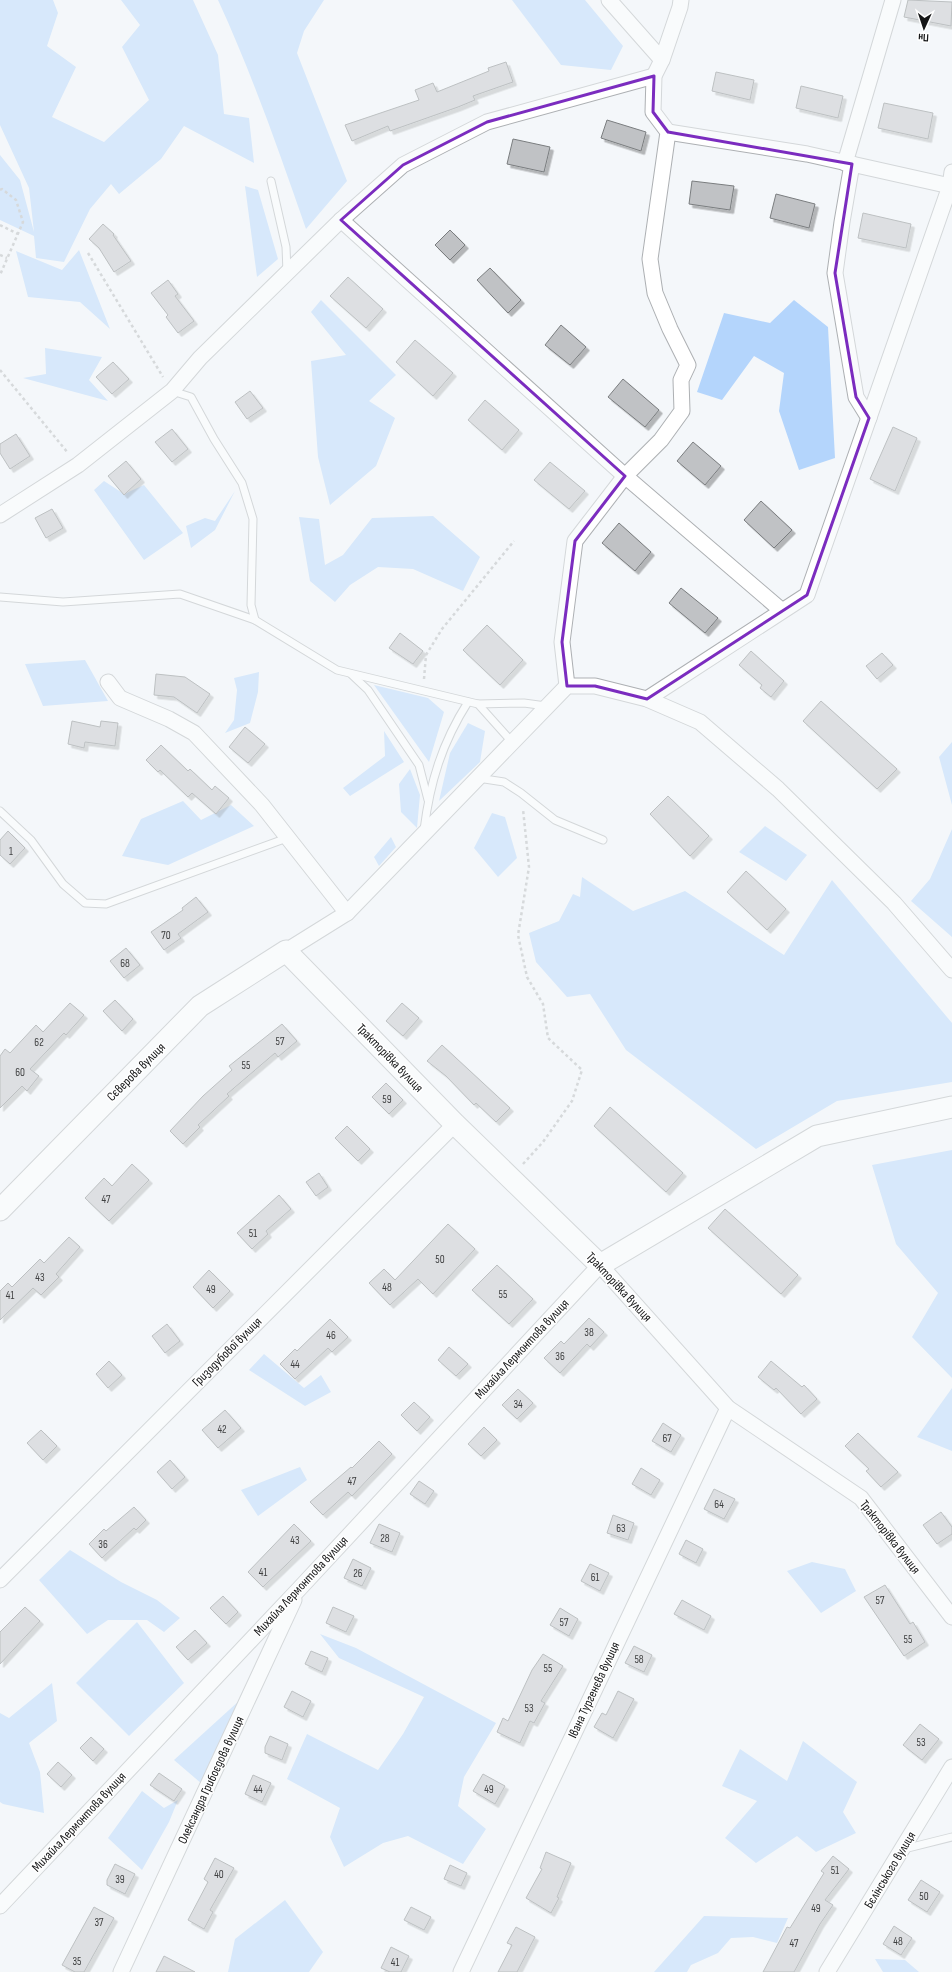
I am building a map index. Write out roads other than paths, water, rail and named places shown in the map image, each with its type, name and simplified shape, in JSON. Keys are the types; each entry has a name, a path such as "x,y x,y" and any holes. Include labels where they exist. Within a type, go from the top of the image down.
{"main road":[{"name":"Тракторівка вулиця","path":"286,951 455,1124 600,1265"},
{"name":"Сєверова вулиця","path":"0,1210 200,1006 286,951"},
{"path":"600,1265 817,1136 952,1107"}],"street":[{"path":"609,0 662,60"},
{"path":"647,699 781,610 807,595 951,181 848,163 807,154 668,132 653,112 654,76 662,60 681,0"},
{"path":"869,418 856,397 835,273 848,163 893,0"},
{"path":"0,515 78,465 172,391 200,358 341,220 403,165 487,122 654,76"},
{"path":"567,686 562,642 575,541 625,476 661,440 682,410 681,380 688,365 670,329 655,293 650,259 668,132"},
{"path":"341,220 625,476 781,610"},
{"path":"108,682 120,698 169,719 194,733 262,805 347,913"},
{"path":"286,951 347,913 567,686 595,686 647,699 700,722 778,788 894,903 952,970"},
{"name":"Гризодубової вулиця","path":"0,1580 455,1124"},
{"name":"Тракторівка вулиця","path":"600,1265 728,1408 861,1498 952,1617"},
{"name":"Михайла Лермонтова вулиця","path":"0,1906 300,1588 600,1265"},
{"name":"Івана Тургенєва вулиця","path":"461,1972 728,1408"},
{"name":"Олександра Грибоєдова вулиця","path":"121,1972 300,1588"},
{"name":"Бєлінського вулиця","path":"827,1972 952,1767"}],"lane":[{"path":"271,181 286,247 287,274"},
{"path":"172,391 191,397 214,439 242,483 253,519 251,605 255,620"},
{"path":"0,597 64,602 180,594 255,620 337,670 478,704 524,703 547,706"},
{"path":"351,674 368,690 419,765 428,800"},
{"path":"423,834 428,800 439,759 453,725 468,702"},
{"path":"478,704 512,742"},
{"path":"478,778 504,782 555,820 603,840"},
{"path":"0,810 31,840 63,884 85,903 106,904 287,838"},
{"path":"902,1850 952,1837"}]}
